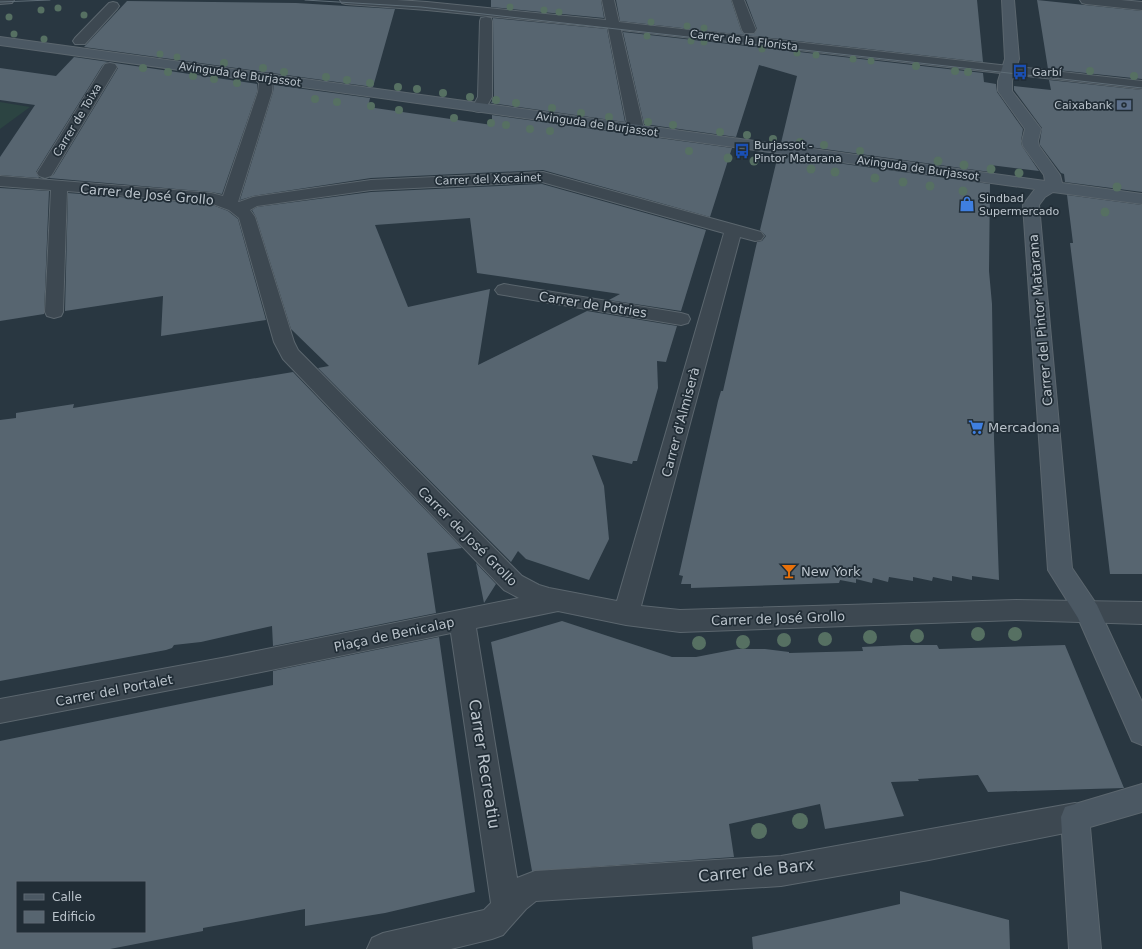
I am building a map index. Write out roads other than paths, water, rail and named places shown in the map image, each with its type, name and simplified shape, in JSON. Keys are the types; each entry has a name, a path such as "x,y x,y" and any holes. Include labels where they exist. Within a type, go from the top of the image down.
{"main road":[{"path":"1008,0 1012,59 1005,82 1005,91 1032,129 1030,141 1031,146 1052,175 1054,183 1051,186"},
{"name":"Avinguda de Burjassot","path":"0,41 1142,199"},
{"name":"Carrer del Pintor Matarana","path":"1051,186 1040,191 1034,197 1031,205 1060,570 1088,612 1142,732"},
{"name":"Carrer de Barx","path":"1076,817 1142,798"},
{"path":"1076,817 1085,949"}],"street":[{"path":"0,0 8,0"},
{"name":"Carrer de la Florista","path":"346,0 427,6 613,25 1142,85"},
{"path":"608,0 636,130"},
{"path":"738,0 749,30"},
{"path":"1086,0 1142,6"},
{"path":"80,41 113,6"},
{"path":"479,108 485,97 486,21"},
{"name":"Carrer de Toixa","path":"45,174 110,67"},
{"path":"234,205 265,92 266,81 260,77"},
{"name":"Carrer del Xocainet","path":"234,205 371,184 543,177 755,236"},
{"name":"Carrer de José Grollo","path":"0,181 211,198 234,205 247,217 284,342 290,354 513,583 523,590 626,614 653,619 680,621 1016,610 1142,613"},
{"path":"54,312 59,186"},
{"name":"Carrer d'Almiserà","path":"626,614 733,230"},
{"name":"Carrer de Potries","path":"504,290 681,319"},
{"name":"Plaça de Benicalap","path":"227,668 561,600"},
{"name":"Carrer Recreatiu","path":"462,620 507,908"},
{"name":"Carrer del Portalet","path":"0,711 227,668"},
{"name":"Carrer de Barx","path":"383,949 492,924 502,915 514,897 524,890 535,886 782,871 1076,817"}],"tram line":[{"path":"0,2 50,0"},
{"path":"305,0 421,7 1142,88"}],"place":[{"name":"Garbí","path":"1020,72"},
{"name":"Caixabank","path":"1124,105"},
{"name":"Burjassot - Pintor Matarana","path":"742,151"},
{"name":"Sindbad Supermercado","path":"967,204"},
{"name":"Mercadona","path":"976,427"},
{"name":"New York","path":"789,571"}]}
